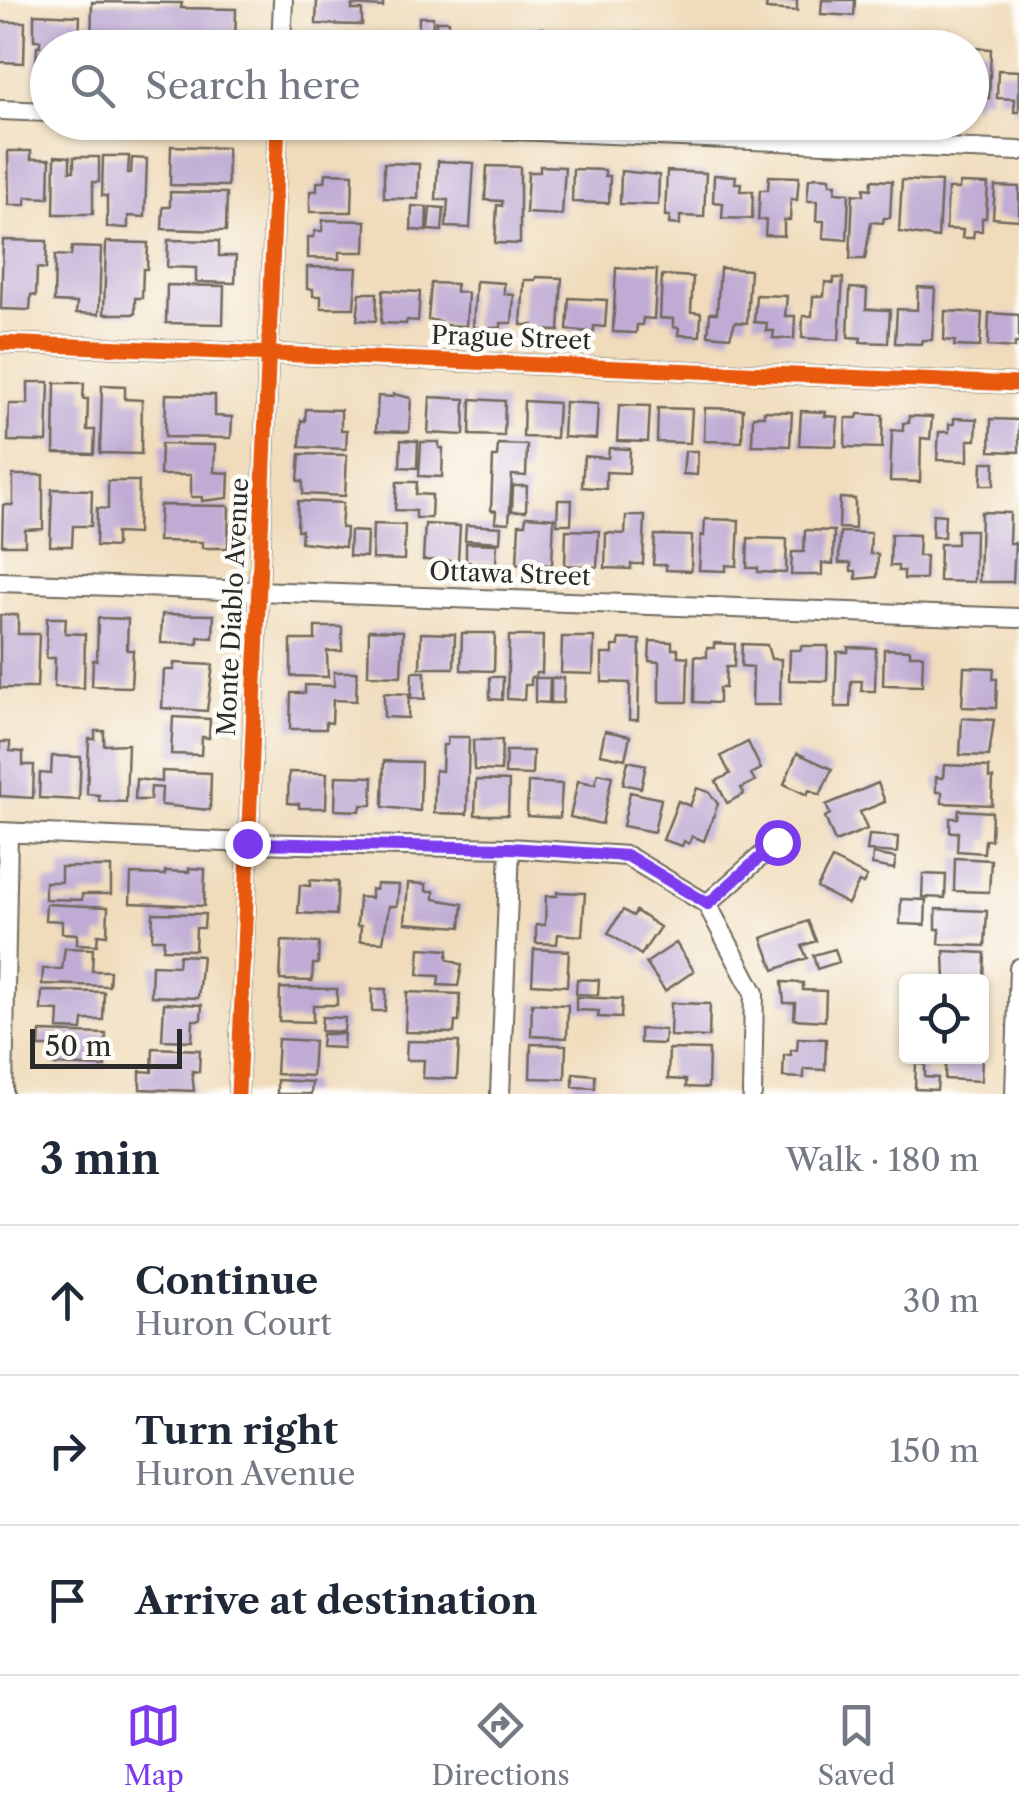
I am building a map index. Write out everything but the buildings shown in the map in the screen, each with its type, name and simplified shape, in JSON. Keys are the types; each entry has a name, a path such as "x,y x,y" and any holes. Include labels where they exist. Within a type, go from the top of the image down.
{"street":[{"path":"282,30 283,0"},
{"path":"0,110 30,111"},
{"name":"Monte Diablo Avenue","path":"238,1094 277,140"},
{"path":"769,140 1019,150"},
{"name":"Prague Street","path":"0,343 1019,384"},
{"name":"Ottawa Street","path":"0,582 1019,618"},
{"path":"3,1094 4,832 247,843 510,848 628,856 708,904 754,992 752,1094"},
{"path":"708,904 777,842"},
{"path":"500,1094 510,848"},
{"path":"1014,1094 1019,968"}],"cycle path":[{"path":"238,1094 277,140"},
{"path":"0,343 1019,384"}],"route":[{"path":"247,843 510,848 628,856 708,904 777,842"}]}
